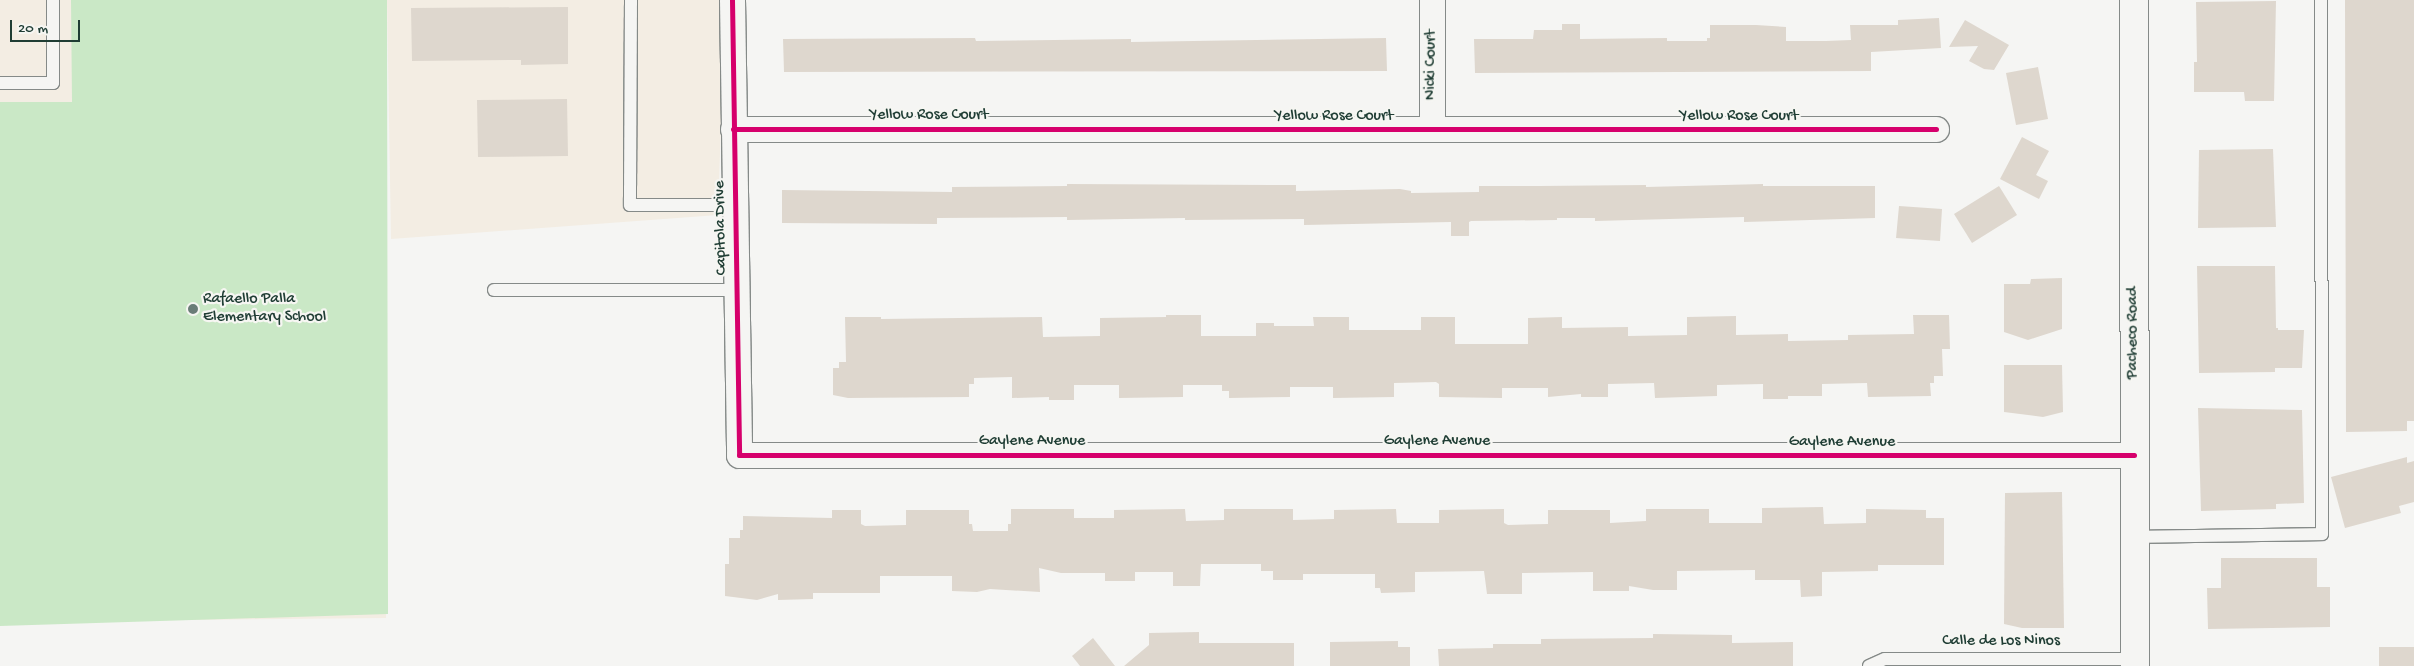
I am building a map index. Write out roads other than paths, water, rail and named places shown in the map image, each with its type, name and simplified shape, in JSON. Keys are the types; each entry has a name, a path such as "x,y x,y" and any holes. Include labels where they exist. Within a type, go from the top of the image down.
{"street":[{"name":"Capitola Drive","path":"732,0 732,129 739,454"},
{"name":"Nicki Court","path":"1432,0 1432,129"},
{"name":"Pacheco Road","path":"2134,0 2135,662"},
{"name":"Yellow Rose Court","path":"732,129 1936,129"},
{"name":"Gaylene Avenue","path":"739,454 2134,455"}],"lane":[{"path":"0,83 53,82 53,0"},
{"path":"630,0 630,205 734,205"},
{"path":"2134,537 2322,534 2321,0"},
{"path":"494,290 736,290"},
{"name":"Calle de Los Ninos","path":"1869,666 1885,659 2135,662"}],"place":[{"name":"Rafaello Palla Elementary School","path":"193,309"}]}
